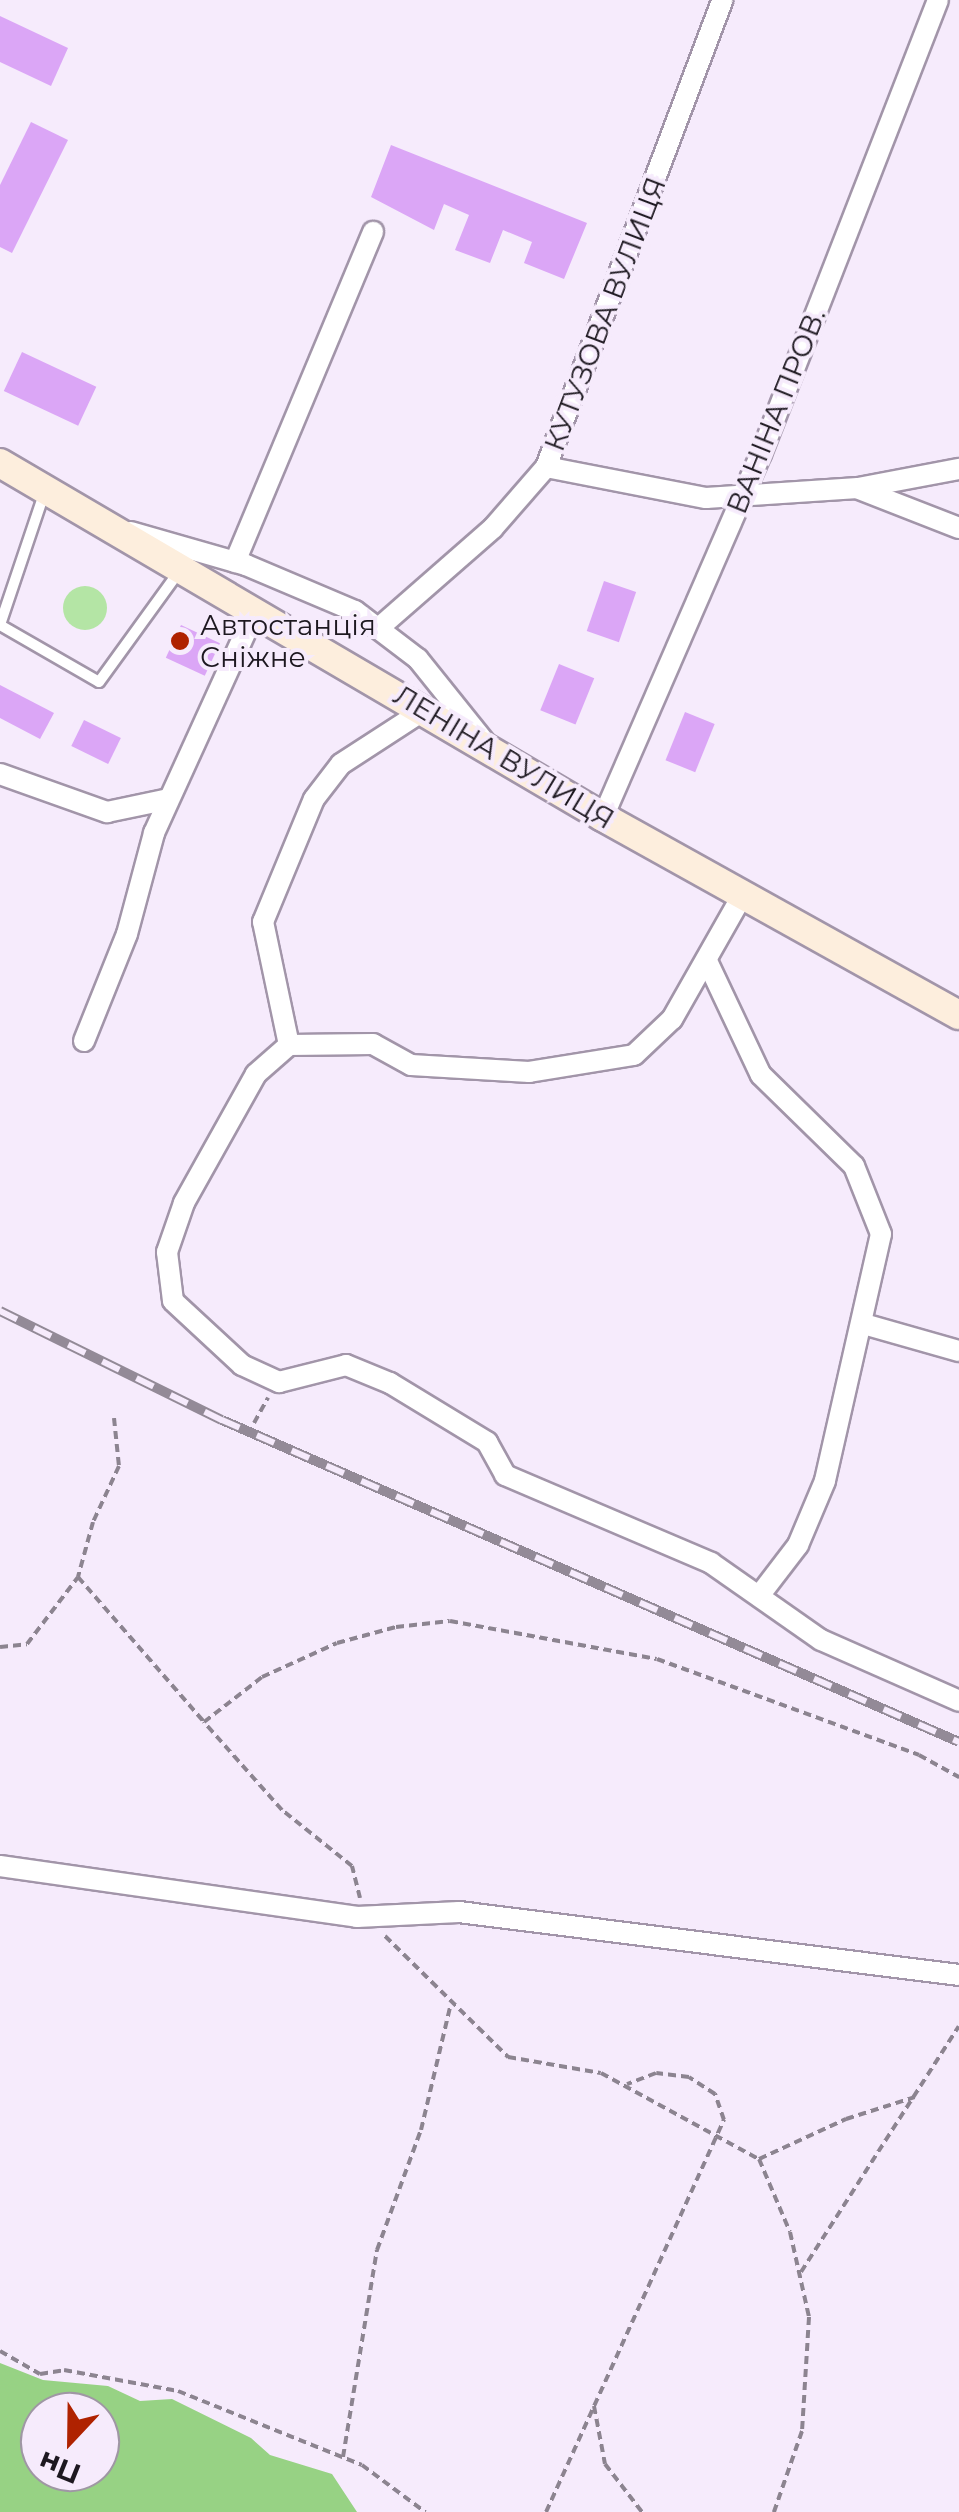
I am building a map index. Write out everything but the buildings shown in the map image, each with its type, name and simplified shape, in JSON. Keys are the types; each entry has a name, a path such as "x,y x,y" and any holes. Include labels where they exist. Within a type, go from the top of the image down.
{"main road":[{"name":"ЛЕНІНА ВУЛИЦЯ","path":"0,464 603,817 959,1016"}],"street":[{"name":"КУТУЗОВА ВУЛИЦЯ","path":"380,627 493,528 546,467 722,0"},
{"name":"ВАНІНА ПРОВ.","path":"603,817 743,496 938,0"},
{"path":"236,562 373,232"},
{"path":"546,467 670,496 743,496 858,488 959,469"},
{"path":"858,488 959,528"},
{"path":"105,524 236,562 380,627 418,659 490,750"},
{"path":"84,1041 127,934 169,799 255,610"},
{"path":"289,1045 263,922 314,799 341,764 424,710"},
{"path":"0,774 107,812 169,799"},
{"path":"742,896 659,1038 609,1063 470,1070 411,1064 373,1044 289,1045 256,1074 184,1203 167,1252 173,1301 242,1364 279,1382 346,1365 390,1383 487,1442 505,1475 550,1500 653,1535 759,1596 821,1640 959,1700"},
{"path":"707,961 761,1075 826,1132 867,1186 880,1234 864,1324 813,1512 798,1545 759,1596"},
{"path":"864,1324 959,1351"},
{"path":"0,1866 357,1917 459,1912 959,1976"}],"lane":[{"path":"45,490 0,625 98,682 180,570"}],"path":[{"path":"254,1423 267,1409 271,1378"},
{"path":"0,1647 27,1644 78,1577 93,1522 119,1466 114,1418"},
{"path":"78,1577 282,1810 352,1866 361,1893 357,1917 421,1967 451,2004 508,2057 548,2059 626,2085 759,2159 801,2272 809,2317 802,2431 774,2512"},
{"path":"204,1722 262,1678 337,1642 450,1621 657,1660 920,1755 959,1776"},
{"path":"344,2457 377,2250 421,2130 451,2004"},
{"path":"801,2272 959,2026"},
{"path":"546,2512 716,2135 723,2107 704,2083 656,2073 626,2085"},
{"path":"759,2159 846,2119 915,2097"},
{"path":"0,2351 40,2374 64,2370 178,2391 344,2457 425,2512"},
{"path":"594,2406 605,2464 642,2512"}],"green space":[{"path":"85,586 101,592 107,608 101,624 85,630 69,624 63,608 69,592"},
{"path":"0,2363 43,2380 108,2386 140,2401 172,2399 251,2438 270,2455 332,2474 357,2512 0,2512"}],"railway":[{"path":"0,1311 222,1420 959,1742"}],"place":[{"name":"Автостанція Сніжне","path":"180,641"}]}
